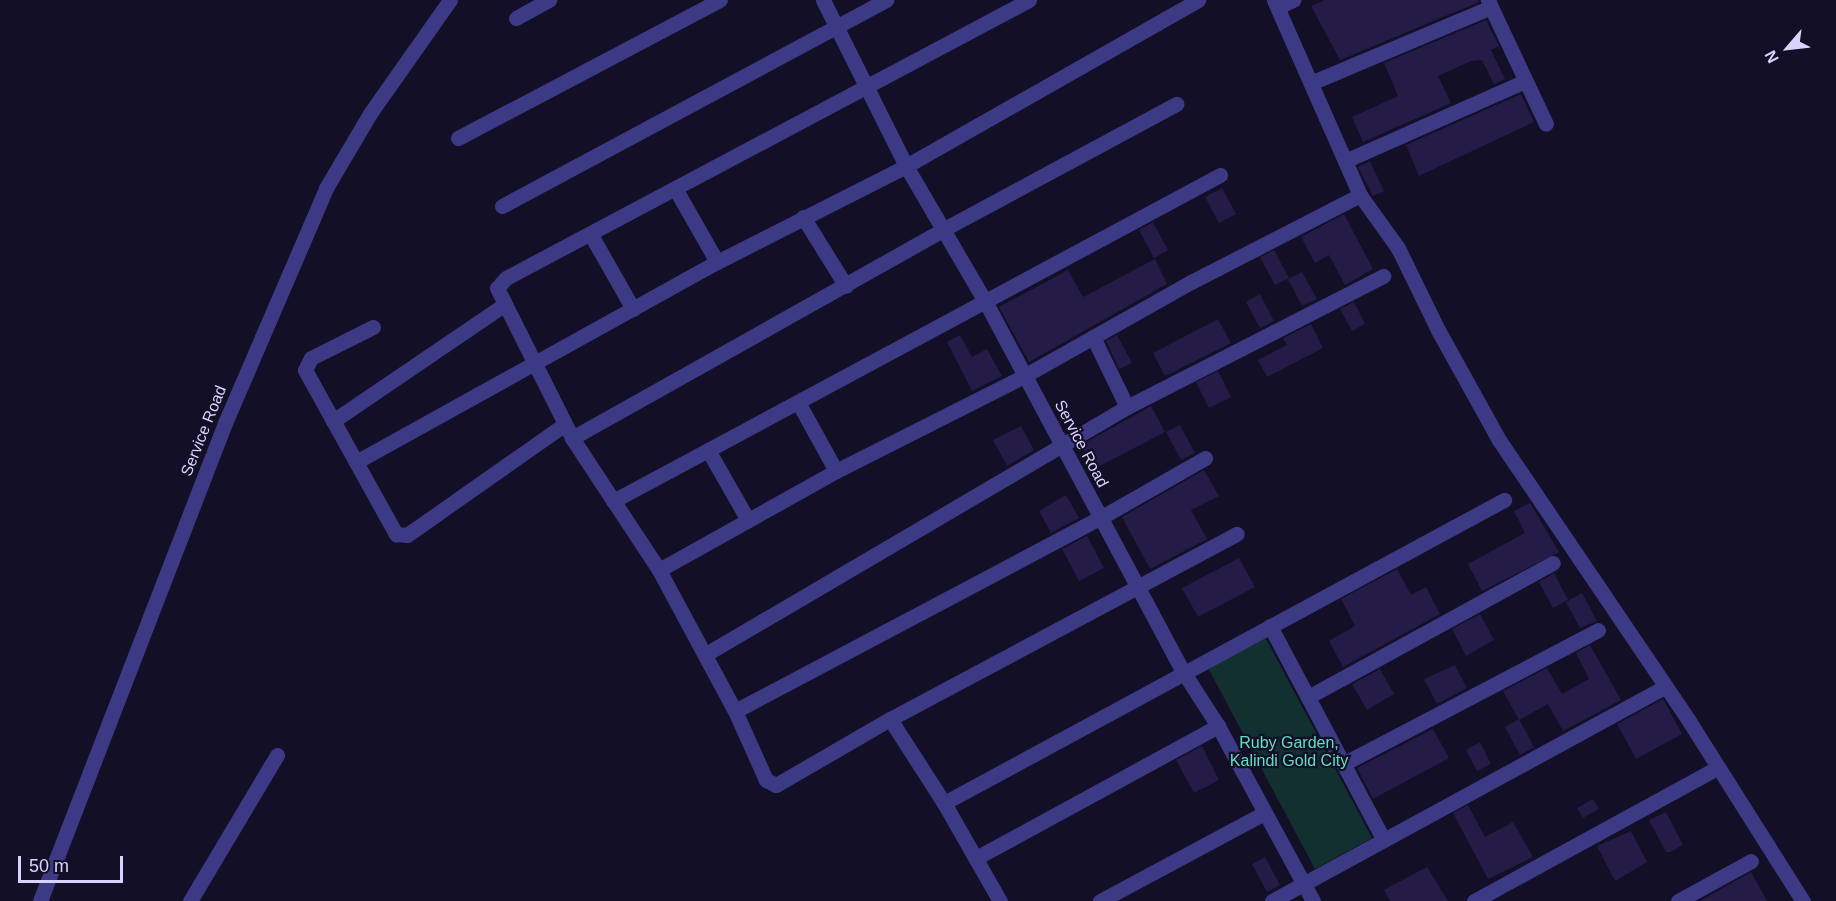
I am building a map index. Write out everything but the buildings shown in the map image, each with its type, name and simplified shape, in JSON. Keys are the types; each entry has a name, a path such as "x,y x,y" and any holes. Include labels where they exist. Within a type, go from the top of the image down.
{"street":[{"name":"Service Road","path":"40,901 225,423 326,188 371,112 450,0"},
{"path":"516,18 549,0"},
{"path":"458,138 720,0"},
{"name":"Service Road","path":"823,0 838,27 864,88 906,166 985,301 1184,673 1218,726 1313,901"},
{"path":"502,206 886,0"},
{"path":"1029,0 676,190 506,278 497,288 568,431 659,570 706,654 766,780 776,786 890,719 1237,534"},
{"path":"356,462 717,262 906,166 1198,0"},
{"path":"1293,0 1276,3 1313,82 1360,195 1398,248 1437,330 1499,440 1665,687 1803,901"},
{"path":"1313,82 1489,4 1546,124"},
{"path":"1347,160 1525,81"},
{"path":"373,327 311,358 304,367 392,529 407,535 568,431 846,286 944,229 1176,104"},
{"path":"612,501 1220,175"},
{"path":"676,190 717,262"},
{"path":"659,570 836,471 1024,376 1360,195"},
{"path":"803,217 846,286"},
{"path":"591,235 633,309"},
{"path":"706,654 1127,407 1383,276"},
{"path":"333,421 504,305"},
{"path":"1093,337 1127,407"},
{"path":"798,402 836,471"},
{"path":"708,450 748,520"},
{"path":"735,711 1100,518 1205,458"},
{"path":"945,803 1504,500"},
{"path":"1308,697 1553,563"},
{"path":"1270,626 1384,840"},
{"path":"1343,764 1598,630"},
{"path":"1272,901 1665,687"},
{"path":"890,719 945,803 1000,901"},
{"path":"976,858 1218,726"},
{"path":"190,901 278,755"},
{"path":"1473,901 1717,768"},
{"path":"1100,901 1264,813"},
{"path":"1678,901 1751,861"}],"green space":[{"name":"Ruby Garden, Kalindi Gold City","path":"1264,635 1372,838 1315,869 1207,666"}]}
